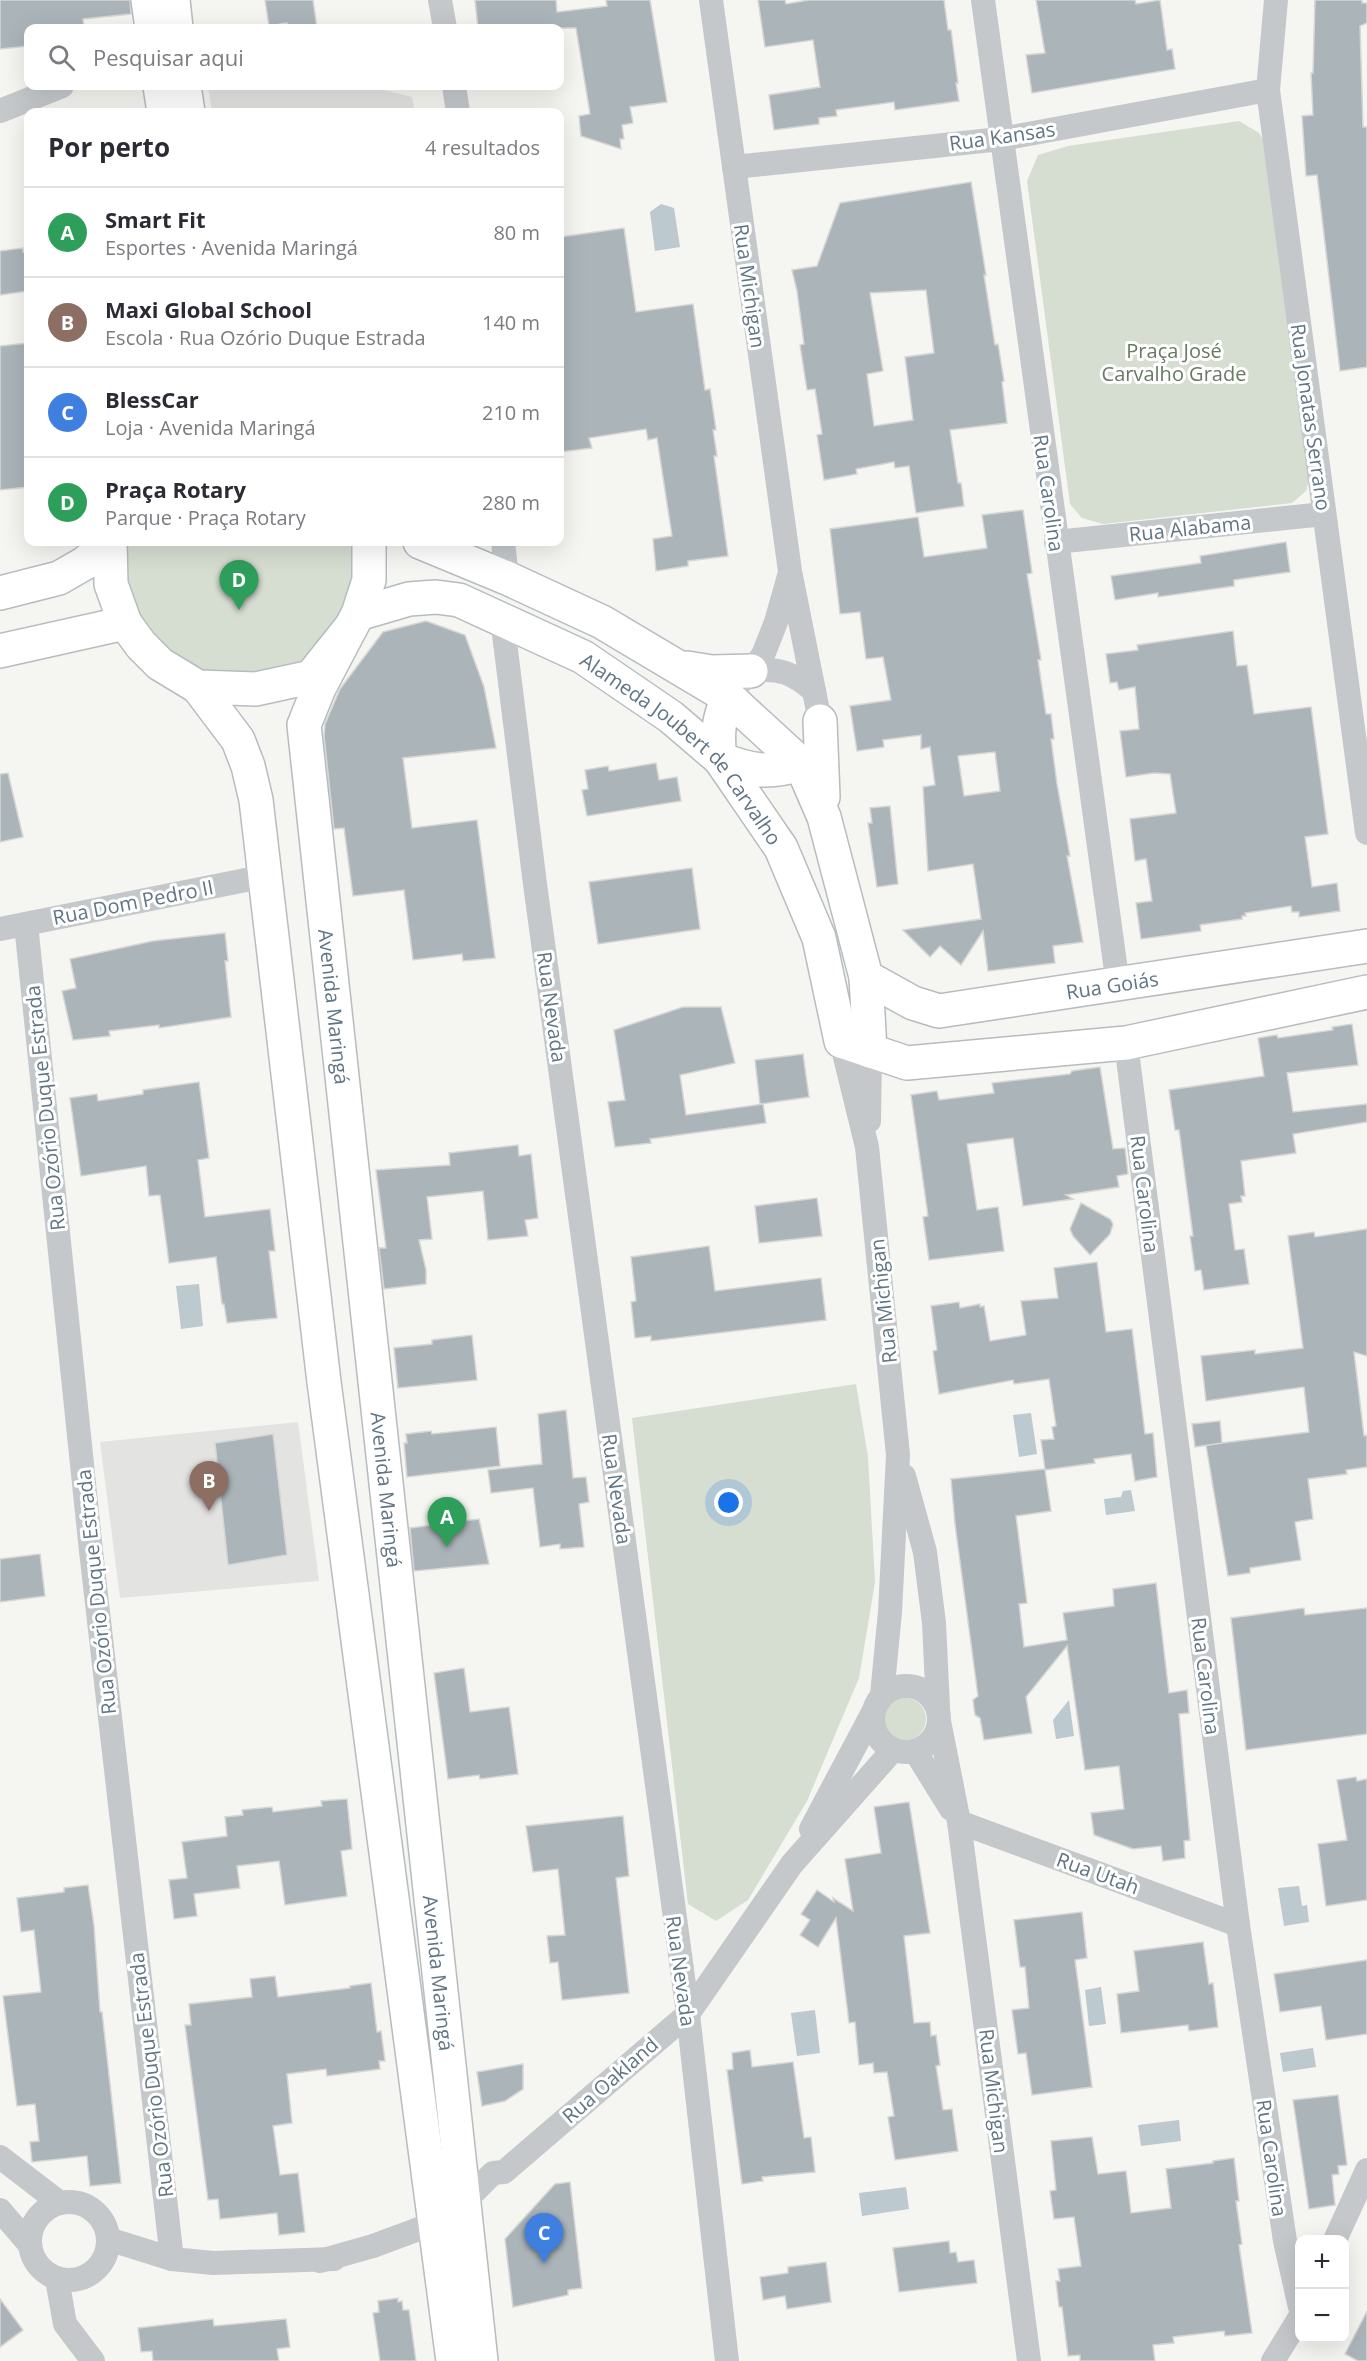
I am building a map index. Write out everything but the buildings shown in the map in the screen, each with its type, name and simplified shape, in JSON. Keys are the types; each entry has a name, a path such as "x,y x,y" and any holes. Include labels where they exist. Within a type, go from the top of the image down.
{"main road":[{"path":"148,0 151,24"},
{"path":"173,0 176,24"},
{"path":"161,90 163,108"},
{"path":"185,90 187,108"},
{"path":"0,593 59,578 85,563 105,546"},
{"path":"110,546 111,584 125,623 141,645 160,664 198,687 256,689 311,677 355,621 369,580 369,546"},
{"path":"430,546 507,578 602,622 728,697 801,764 824,817 866,977 855,1046 907,1063 1126,1043 1367,992"},
{"name":"Alameda Joubert de Carvalho","path":"355,621 408,599 436,597 459,600 583,657 671,717 720,759 781,849 819,938 855,1046"},
{"name":"Avenida Maringá","path":"355,621 319,688 304,725 451,2221 453,2361"},
{"path":"0,651 125,623"},
{"path":"673,665 712,672 751,671"},
{"name":"Avenida Maringá","path":"198,687 238,740 248,766 256,800 324,1382 451,2221 481,2361"},
{"path":"728,697 720,715 717,734 720,759 763,771 779,770 801,764"},
{"path":"817,706 824,817"},
{"name":"Rua Goiás","path":"866,977 913,1003 939,1011 1367,946"}],"street":[{"path":"440,0 444,24"},
{"name":"Rua Michigan","path":"711,0 790,571 817,706"},
{"name":"Rua Carolina","path":"983,0 1118,985"},
{"name":"Rua Jonatas Serrano","path":"1276,0 1268,90 1367,833"},
{"path":"0,111 52,90"},
{"path":"455,90 457,108"},
{"name":"Rua Kansas","path":"734,167 1001,139 1268,90"},
{"name":"Rua Alabama","path":"1056,542 1324,514"},
{"path":"503,546 507,578"},
{"name":"Rua Michigan","path":"728,697 763,655 776,622 790,571"},
{"name":"Rua Nevada","path":"501,618 547,975 688,2014 728,2361"},
{"path":"751,671 780,670 798,677 817,706 814,742 801,764"},
{"name":"Rua Dom Pedro II","path":"0,929 266,876"},
{"name":"Rua Ozório Duque Estrada","path":"26,924 91,1551 172,2259"},
{"name":"Rua Carolina","path":"1126,1043 1238,1925 1285,2241 1295,2289"},
{"name":"Rua Michigan","path":"855,1046 870,1114 867,1147 898,1455 890,1612 877,1705"},
{"name":"Rua Michigan","path":"898,1455 925,1552 934,1623 939,1714 959,1822 1029,2361"},
{"path":"902,1685 924,1690 932,1697 939,1714 933,1739 904,1750 884,1744 877,1736 877,1705 891,1689 902,1685"},
{"name":"Rua Oakland","path":"108,2239 172,2259 213,2263 320,2261 451,2221 493,2174 504,2172 688,2014 792,1864 877,1705"},
{"name":"Rua Michigan","path":"904,1750 959,1822"},
{"name":"Rua Oakland","path":"792,1864 904,1750"},
{"name":"Rua Utah","path":"959,1822 1238,1925"},
{"path":"0,2157 60,2203"},
{"path":"1337,2235 1367,2170"},
{"path":"0,2210 30,2245 38,2265 45,2273 57,2279 70,2281 92,2274 104,2260 109,2247 102,2220 84,2205 72,2202 60,2203 47,2208 37,2218 31,2231 30,2245"},
{"path":"57,2279 65,2324 93,2361"},
{"path":"1273,2361 1295,2325"}],"shaded area":[{"path":"209,90 384,90 412,97 414,108 211,108"},
{"path":"661,204 674,208 680,247 655,251 650,212"},
{"path":"199,1284 203,1326 181,1329 176,1286"},
{"path":"1031,1413 1037,1454 1019,1457 1013,1415"},
{"path":"298,1422 319,1581 120,1598 100,1442"},
{"path":"1131,1490 1135,1511 1106,1515 1104,1499 1121,1497 1123,1491"},
{"path":"1069,1700 1074,1736 1056,1739 1053,1720"},
{"path":"1299,1886 1302,1906 1307,1905 1309,1922 1284,1926 1278,1888"},
{"path":"1101,1987 1106,2024 1089,2026 1085,1990"},
{"path":"815,2010 820,2053 797,2056 791,2013"},
{"path":"1313,2048 1316,2067 1283,2072 1280,2053"},
{"path":"1179,2120 1181,2141 1141,2146 1138,2125"},
{"path":"906,2187 909,2209 862,2216 859,2193"}],"green space":[{"name":"Praça José Carvalho Grade","path":"1239,121 1259,133 1269,149 1312,470 1306,491 1292,503 1103,524 1082,518 1070,504 1027,181 1038,155 1068,146"},
{"path":"121,546 356,546 352,605 300,665 262,680 185,669 130,615"},
{"path":"856,1384 868,1457 875,1582 859,1678 807,1801 748,1900 716,1921 688,1904 632,1418"},
{"path":"905,1698 913,1699 920,1704 925,1711 925,1727 920,1734 913,1739 905,1740 897,1739 890,1734 885,1727 884,1719 885,1711 890,1704 897,1699"}],"place":[{"name":"Praça Rotary","path":"239,610"},
{"name":"Maxi Global School","path":"209,1511"},
{"name":"Smart Fit","path":"447,1547"},
{"name":"BlessCar","path":"544,2263"}]}
